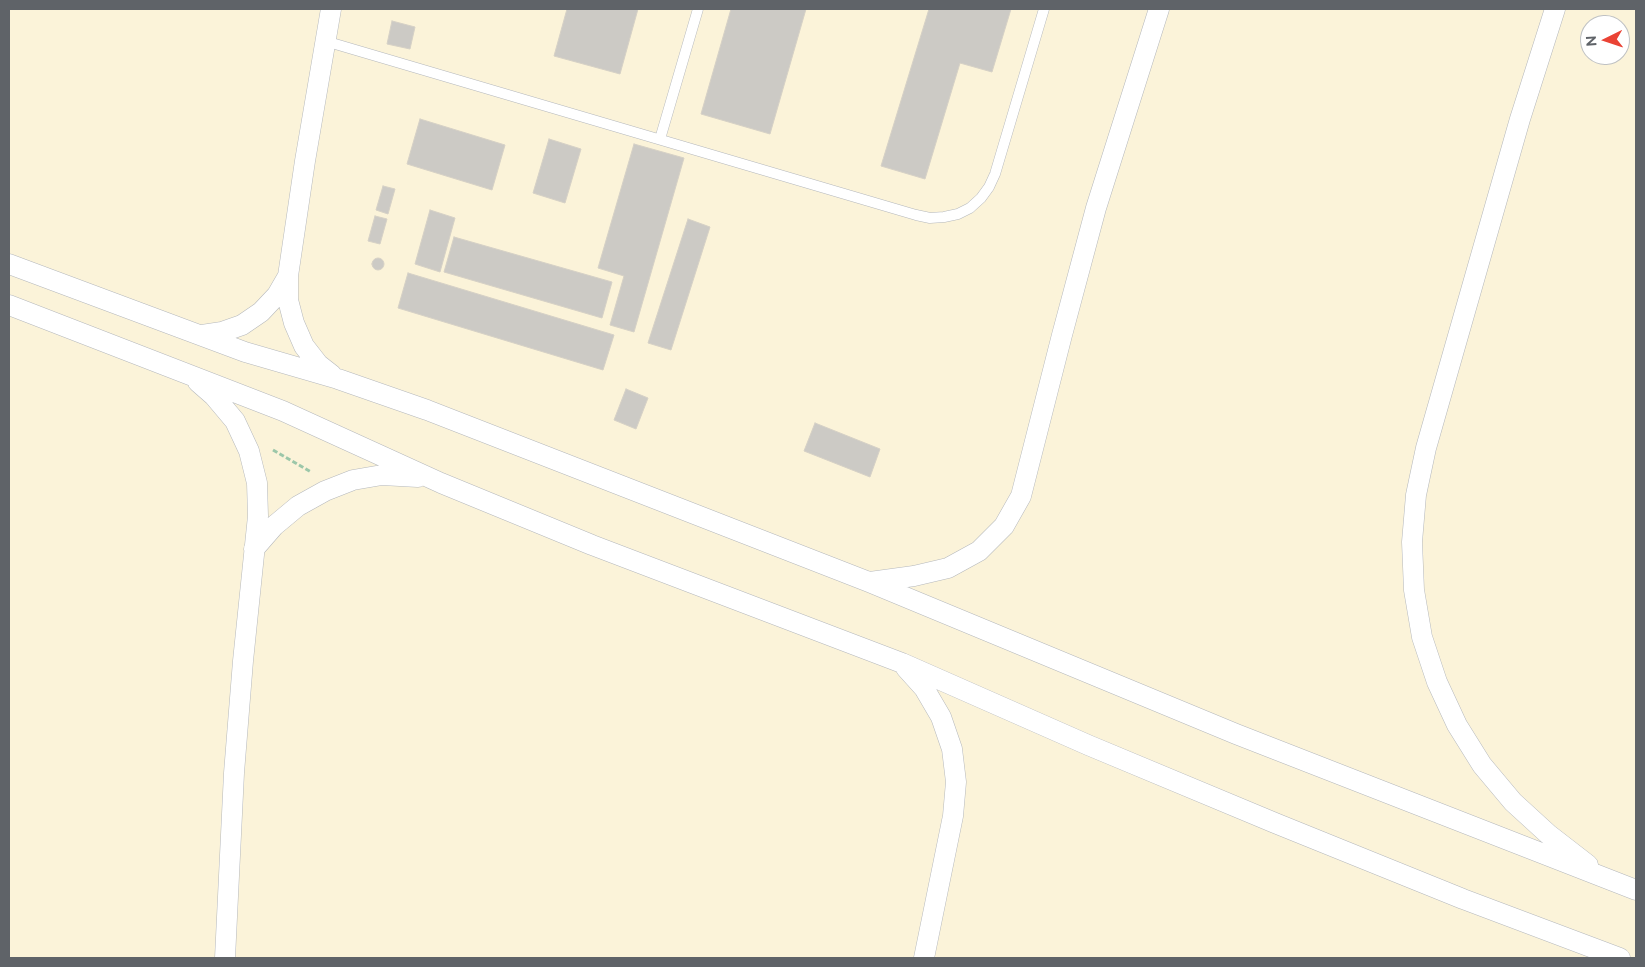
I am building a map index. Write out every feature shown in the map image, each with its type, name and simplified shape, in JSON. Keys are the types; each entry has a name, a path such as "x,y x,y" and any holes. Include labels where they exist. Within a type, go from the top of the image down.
{"street":[{"path":"331,9 305,161 288,276 288,300 294,324 304,346 318,364 338,379"},
{"path":"869,582 914,576 948,568 979,551 1004,526 1020,496 1096,208 1159,9"},
{"path":"1555,9 1512,146 1426,448 1416,495 1413,533 1414,590 1422,637 1437,682 1457,725 1482,765 1513,802 1527,815 1548,834 1605,878"},
{"path":"9,264 245,352 338,379 427,410 869,582 1236,734 1636,890"},
{"path":"199,335 222,332 242,325 261,312 276,295 288,276"},
{"path":"9,305 283,411 441,483 592,544 902,663 1088,745 1266,819 1454,895 1620,958"},
{"path":"189,375 214,396 235,421 249,451 257,483 258,516 234,773 225,958"},
{"path":"254,549 274,526 298,506 325,491 353,480 382,475 412,476 441,483"},
{"path":"902,663 924,688 941,717 952,749 956,782 953,816 924,958"}],"lane":[{"path":"660,139 698,9"},
{"path":"325,41 930,218 958,214 970,208 989,187 1044,9"}],"path":[{"path":"249,451 265,446 313,473 325,491"}],"sand":[{"path":"9,9 1636,9 1636,958 9,958"}],"building":[{"path":"567,9 638,9 620,74 554,56"},
{"path":"731,9 806,9 770,134 701,114"},
{"path":"929,9 1011,9 992,72 960,63 925,179 881,166"},
{"path":"392,21 415,27 410,49 387,44"},
{"path":"420,119 505,145 492,190 407,164"},
{"path":"549,139 581,149 565,203 533,193"},
{"path":"634,144 684,158 634,332 610,325 624,276 598,268"},
{"path":"383,186 395,189 388,214 376,210"},
{"path":"430,210 455,218 440,272 415,264"},
{"path":"375,216 387,219 380,244 368,241"},
{"path":"688,219 710,227 671,350 648,343"},
{"path":"454,237 612,282 602,318 444,272"},
{"path":"376,258 380,258 384,264 380,270 376,270 372,266 372,262"},
{"path":"408,273 614,335 603,370 398,308"},
{"path":"626,389 648,398 636,429 614,420"},
{"path":"815,423 880,449 870,477 804,451"}]}
